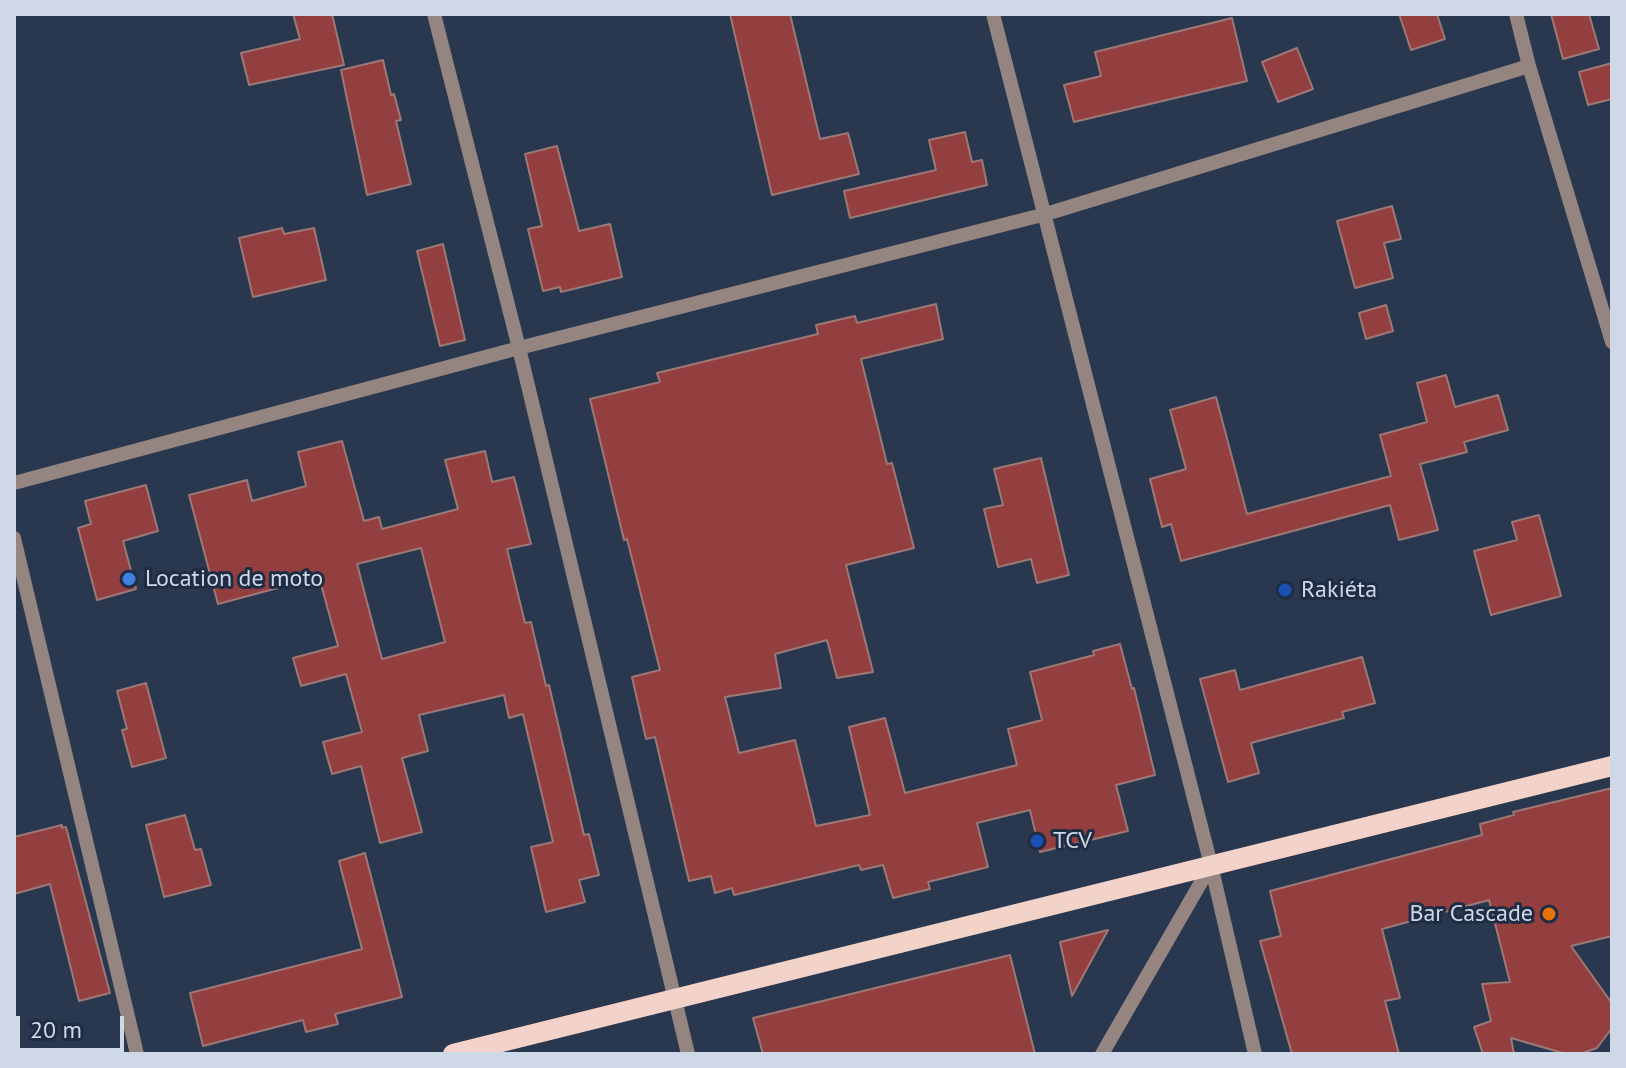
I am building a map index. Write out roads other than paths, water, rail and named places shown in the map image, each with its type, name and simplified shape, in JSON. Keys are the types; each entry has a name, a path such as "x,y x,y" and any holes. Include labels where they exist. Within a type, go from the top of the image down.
{"main road":[{"path":"453,1054 1612,766"}],"street":[{"path":"434,14 519,348 688,1054"},
{"path":"993,14 1211,865 1255,1054"},
{"path":"1516,14 1612,342"},
{"path":"14,483 519,348 1046,214 1529,66"},
{"path":"14,538 137,1054"},
{"path":"1102,1054 1211,865"}],"place":[{"name":"Location de moto","path":"129,579"},
{"name":"Rakiéta","path":"1285,590"},
{"name":"TCV","path":"1037,841"},
{"name":"Bar Cascade","path":"1549,914"}]}
